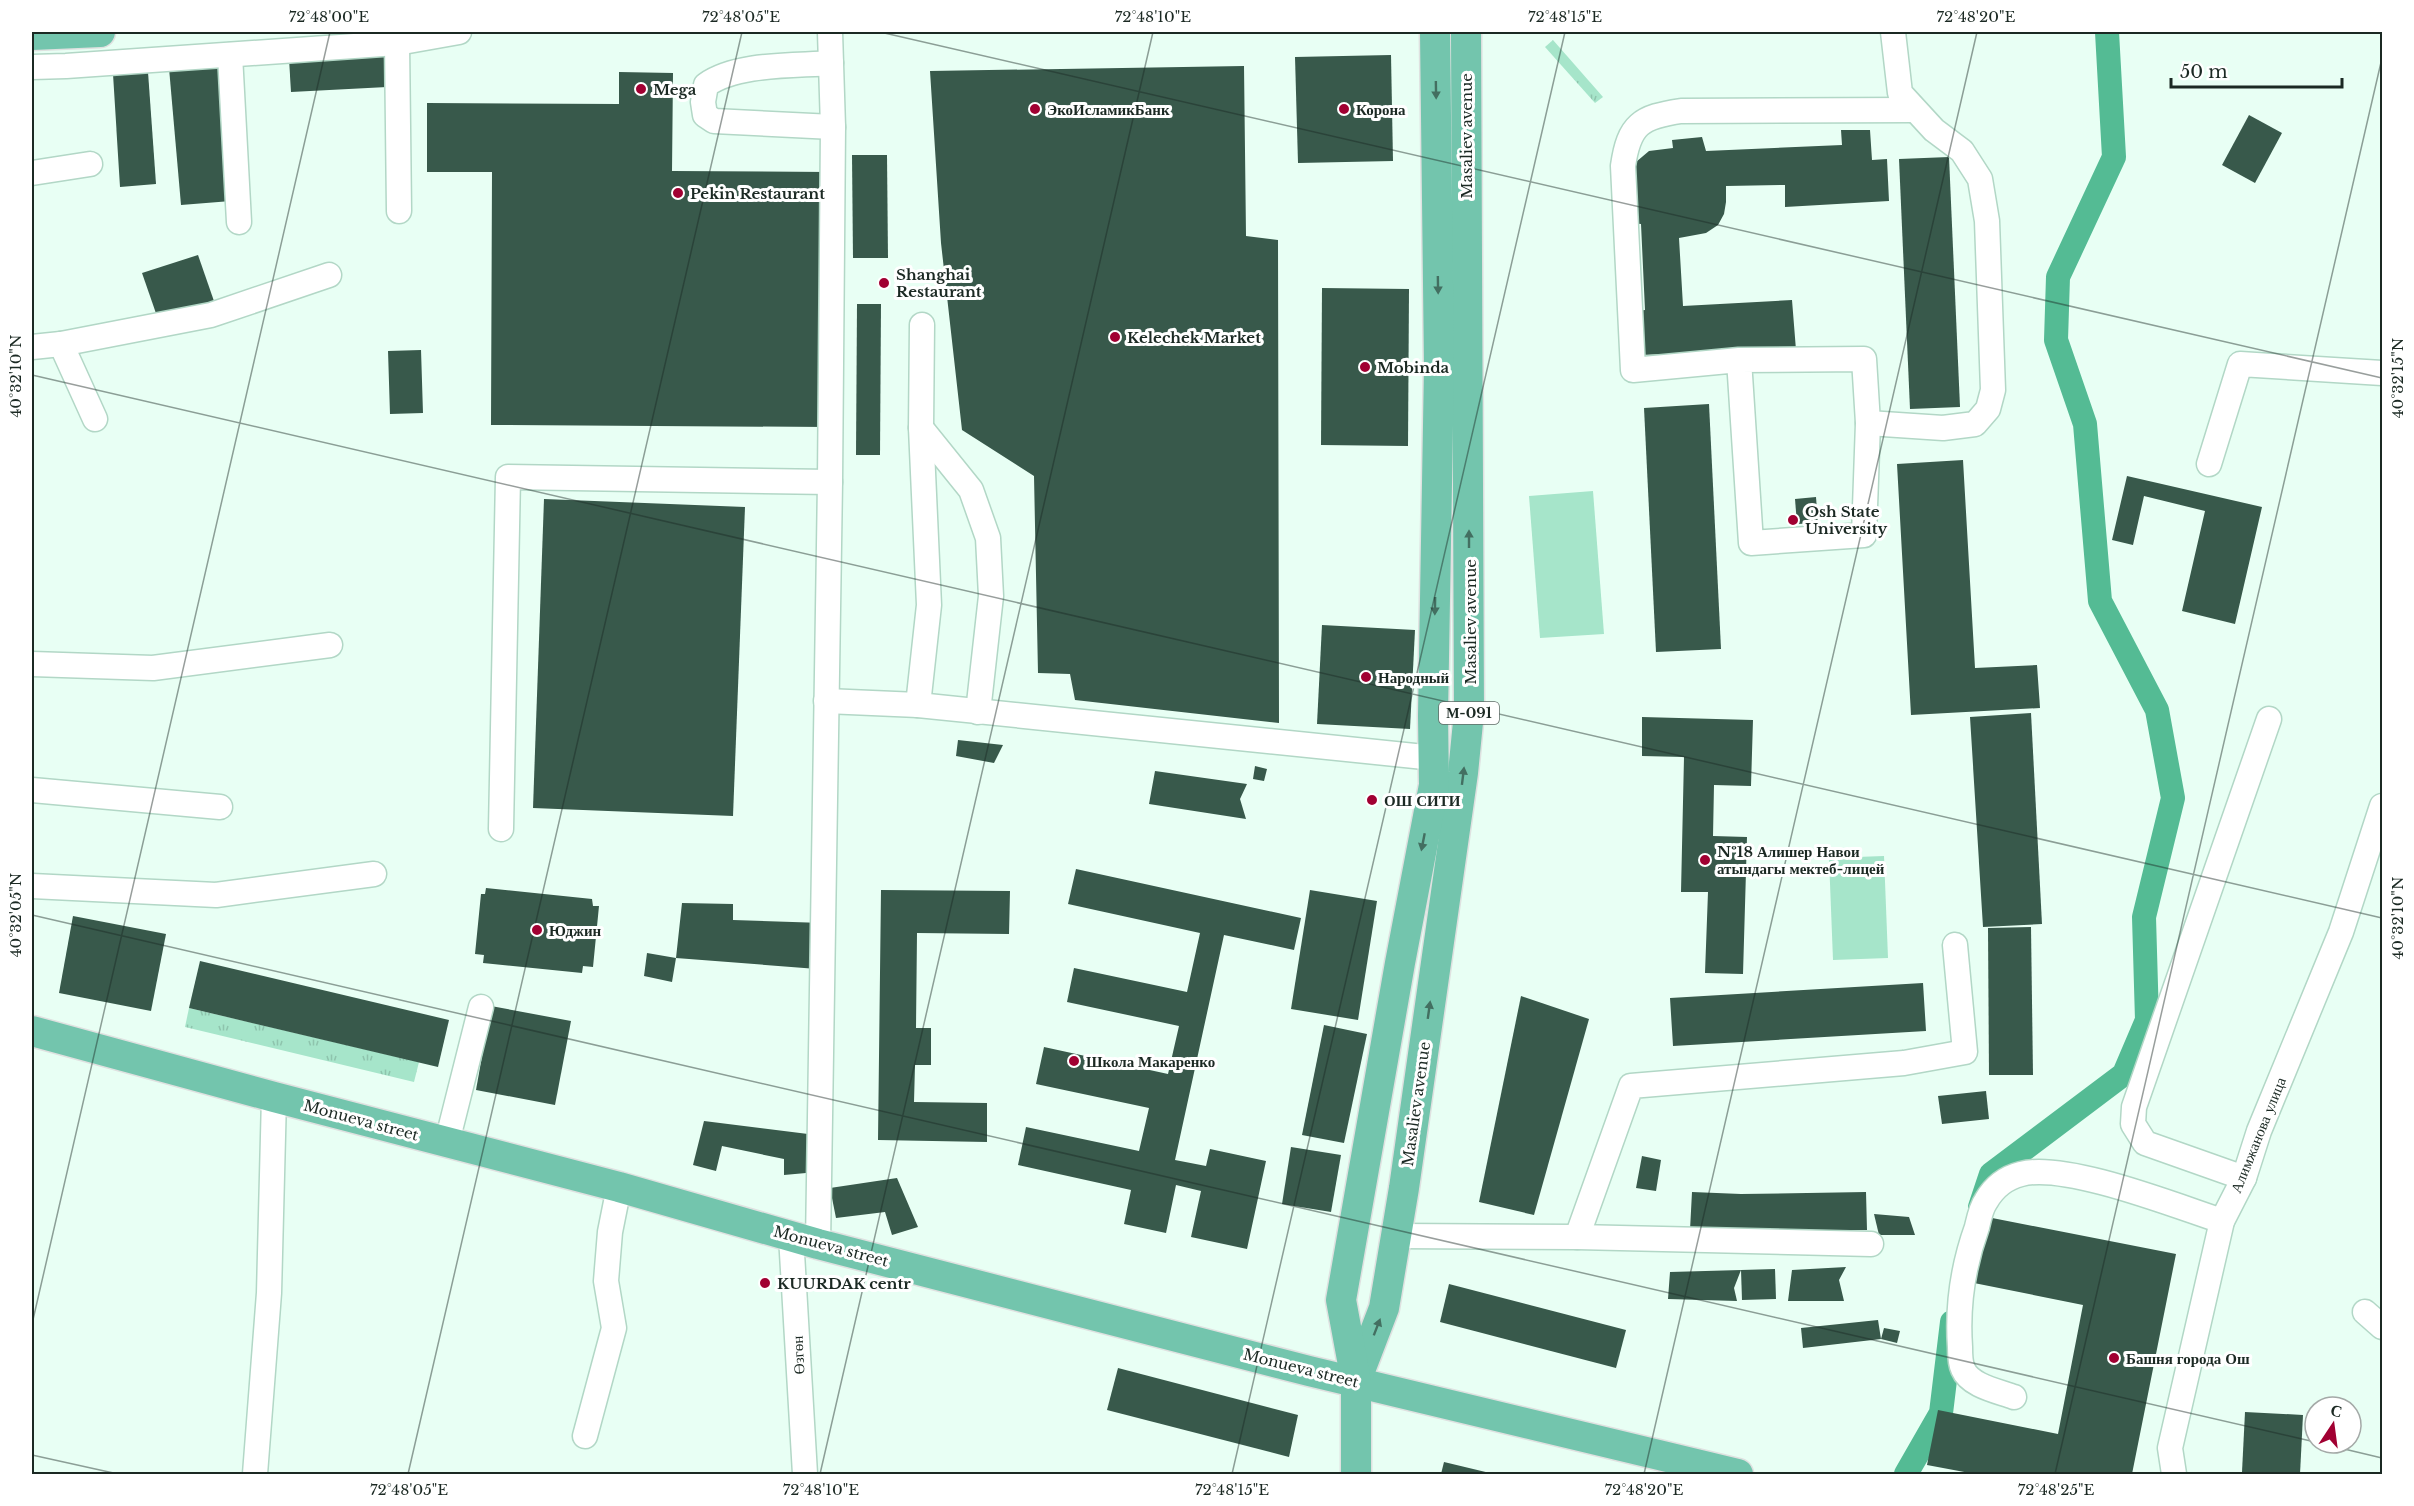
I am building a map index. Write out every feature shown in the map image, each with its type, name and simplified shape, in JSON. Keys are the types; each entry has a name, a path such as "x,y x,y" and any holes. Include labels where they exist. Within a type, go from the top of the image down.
{"main road":[{"path":"32,35 100,32"},
{"name":"Masaliev avenue","path":"1356,1474 1356,1381 1341,1300 1400,963 1434,785 1439,367 1435,32"},
{"name":"Masaliev avenue","path":"1356,1381 1384,1308 1462,785 1469,712 1466,32"},
{"name":"Monueva street","path":"32,1031 619,1187 805,1240 1356,1381 1738,1474"}],"street":[{"path":"32,67 397,43 459,32"},
{"name":"Өзгөн","path":"806,1474 805,1240 826,701 830,482 833,127 830,32"},
{"path":"1868,423 1943,428 1975,424 1988,409 1993,390 1987,221 1980,179 1962,151 1934,130 1900,93 1893,32"},
{"path":"397,43 399,211"},
{"path":"230,55 239,222"},
{"path":"831,63 741,70 715,78 706,85 703,102 705,116 714,121 833,127"},
{"path":"1739,360 1751,543 1864,535 1868,423 1864,358 1739,360 1633,370 1623,166 1627,141 1632,130 1642,121 1656,115 1681,111 1914,110"},
{"path":"32,173 90,164"},
{"path":"32,347 61,344 211,315 329,275"},
{"path":"918,705 929,605 921,428 922,325"},
{"path":"61,344 95,420"},
{"path":"2208,464 2240,364 2382,374"},
{"path":"921,428 970,489 988,538 991,597 978,712"},
{"path":"501,829 508,477 830,482"},
{"path":"32,664 153,668 330,645"},
{"path":"826,701 918,705 1434,758"},
{"path":"2244,1178 2145,1143 2133,1124 2134,1107 2270,719"},
{"path":"32,790 220,807"},
{"name":"Алимжанова улица","path":"2174,1474 2170,1448 2222,1221 2244,1178 2259,1131 2341,932 2382,806"},
{"path":"32,886 216,895 374,874"},
{"path":"1577,1237 1631,1086 1904,1063 1965,1052 1955,945"},
{"path":"447,1142 481,1007"},
{"path":"255,1474 269,1293 274,1097"},
{"path":"2014,1397 1969,1377 1962,1369 1958,1326 1961,1289 1968,1251 1985,1202 1999,1185 2024,1173 2060,1173 2128,1191 2222,1221"},
{"path":"585,1436 614,1328 606,1281 610,1233 619,1187"},
{"path":"1396,1236 1577,1237 1871,1244"}],"green space":[{"path":"1553,40 1603,97 1595,103 1545,47"},
{"path":"1593,491 1604,634 1540,638 1529,496"},
{"path":"1884,856 1888,958 1833,960 1829,858"},
{"path":"189,1008 419,1062 414,1082 185,1027"}],"building":[{"path":"385,54 387,87 291,92 289,59"},
{"name":"Корона","path":"1391,55 1393,161 1298,163 1295,57"},
{"path":"218,63 231,201 181,205 169,68"},
{"name":"Kelechek Market","path":"1244,66 1246,236 1278,240 1279,723 1075,700 1070,674 1038,673 1034,476 962,430 941,243 930,71"},
{"path":"148,72 156,184 120,187 113,74"},
{"path":"619,72 673,73 672,171 828,172 827,427 491,425 492,172 427,172 427,103 619,104"},
{"path":"2249,115 2282,133 2255,183 2222,165"},
{"path":"1841,130 1870,130 1872,160 1887,159 1889,201 1785,207 1785,185 1726,186 1724,214 1718,225 1706,233 1679,238 1683,306 1792,300 1796,350 1638,355 1636,311 1645,310 1641,224 1629,223 1629,198 1636,162 1649,151 1673,148 1672,140 1702,137 1706,151 1842,145"},
{"path":"852,155 887,155 888,258 853,258"},
{"path":"1949,157 1960,407 1910,409 1899,159"},
{"path":"198,255 215,304 159,322 142,273"},
{"name":"Mobinda","path":"1322,288 1409,289 1408,446 1321,445"},
{"path":"857,304 881,304 880,455 856,455"},
{"path":"421,350 423,413 390,414 388,351"},
{"path":"1709,404 1721,649 1656,652 1644,408"},
{"path":"1963,460 1975,668 2037,665 2040,708 1911,715 1897,464"},
{"path":"2127,476 2262,507 2235,624 2182,611 2205,511 2144,496 2133,545 2112,540"},
{"path":"1816,497 1818,523 1797,524 1795,499"},
{"path":"544,499 745,507 733,816 533,808"},
{"name":"Народный","path":"1322,625 1415,630 1410,729 1317,724"},
{"path":"2031,713 2042,924 1983,927 1970,717"},
{"path":"1642,717 1753,720 1751,786 1714,785 1713,836 1747,837 1743,974 1705,973 1708,892 1681,892 1684,757 1642,756"},
{"path":"958,740 1003,745 994,763 956,756"},
{"path":"1255,766 1267,769 1264,781 1253,779"},
{"path":"1155,771 1247,784 1240,799 1246,819 1149,804"},
{"name":"Школа Макаренко","path":"1076,869 1301,918 1294,950 1224,935 1175,1160 1206,1166 1210,1149 1266,1161 1247,1249 1191,1237 1201,1191 1176,1185 1166,1233 1124,1224 1131,1190 1018,1165 1026,1127 1139,1151 1149,1108 1036,1084 1044,1047 1168,1074 1179,1026 1067,1002 1074,968 1187,992 1200,933 1068,904"},
{"name":"Юджин","path":"486,888 592,899 593,906 599,906 593,967 583,966 582,973 483,963 484,955 475,954 481,894 485,894"},
{"path":"881,890 1010,891 1009,934 917,933 916,1028 931,1028 931,1065 915,1065 914,1102 987,1103 987,1142 878,1140"},
{"path":"1310,890 1377,901 1358,1020 1291,1009"},
{"path":"682,903 733,904 733,920 823,923 817,969 676,958"},
{"path":"73,916 166,934 151,1011 59,993"},
{"path":"2031,927 2033,1075 1989,1075 1988,928"},
{"path":"647,953 676,958 672,982 644,976"},
{"path":"200,961 449,1020 438,1067 189,1008"},
{"path":"1923,983 1926,1031 1673,1046 1670,998"},
{"path":"1521,996 1589,1019 1534,1215 1479,1202"},
{"path":"491,1006 571,1021 555,1105 476,1090"},
{"path":"1324,1025 1367,1034 1344,1143 1302,1135"},
{"path":"1986,1091 1989,1119 1942,1124 1938,1096"},
{"path":"704,1121 808,1134 806,1173 784,1175 784,1159 722,1146 716,1171 693,1165"},
{"path":"1291,1147 1341,1155 1331,1212 1282,1204"},
{"path":"1642,1156 1661,1160 1656,1191 1636,1188"},
{"path":"897,1178 918,1227 892,1235 885,1212 836,1218 830,1188"},
{"path":"1692,1192 1741,1194 1866,1192 1867,1230 1690,1230"},
{"path":"1874,1214 1909,1217 1915,1235 1879,1235"},
{"name":"Башня города Ош","path":"1982,1216 2176,1254 2132,1474 1975,1474 1927,1465 1938,1410 2058,1434 2083,1305 1969,1282"},
{"path":"1846,1267 1839,1280 1844,1301 1788,1301 1792,1270"},
{"path":"1775,1269 1776,1299 1742,1300 1741,1270"},
{"path":"1741,1270 1734,1288 1737,1301 1668,1299 1670,1272"},
{"path":"1449,1284 1626,1330 1616,1368 1440,1322"},
{"path":"1878,1320 1881,1339 1803,1348 1801,1328"},
{"path":"1884,1328 1900,1331 1897,1343 1881,1339"},
{"path":"1118,1368 1298,1415 1289,1457 1107,1410"},
{"path":"2245,1412 2303,1415 2300,1474 2242,1472"},
{"path":"1444,1462 1494,1474 1441,1474"}],"waterway":[{"path":"1980,1207 1991,1174 2124,1074 2147,1020 2144,917 2173,798 2157,710 2100,601 2085,424 2056,340 2058,277 2114,157 2107,32"},
{"path":"1906,1474 1941,1413 1952,1322"}],"place":[{"name":"Mega","path":"641,89"},
{"name":"ЭкоИсламикБанк","path":"1035,109"},
{"name":"Корона","path":"1344,109"},
{"name":"Pekin Restaurant","path":"678,193"},
{"name":"Shanghai Restaurant","path":"884,283"},
{"name":"Kelechek Market","path":"1115,337"},
{"name":"Mobinda","path":"1365,367"},
{"name":"Osh State University","path":"1793,520"},
{"name":"Народный","path":"1366,677"},
{"name":"ОШ СИТИ","path":"1372,800"},
{"name":"№18 Алишер Навои атындагы мектеб-лицей","path":"1705,860"},
{"name":"Юджин","path":"537,930"},
{"name":"Школа Макаренко","path":"1074,1061"},
{"name":"KUURDAK centr","path":"765,1283"},
{"name":"Башня города Ош","path":"2114,1358"}]}
